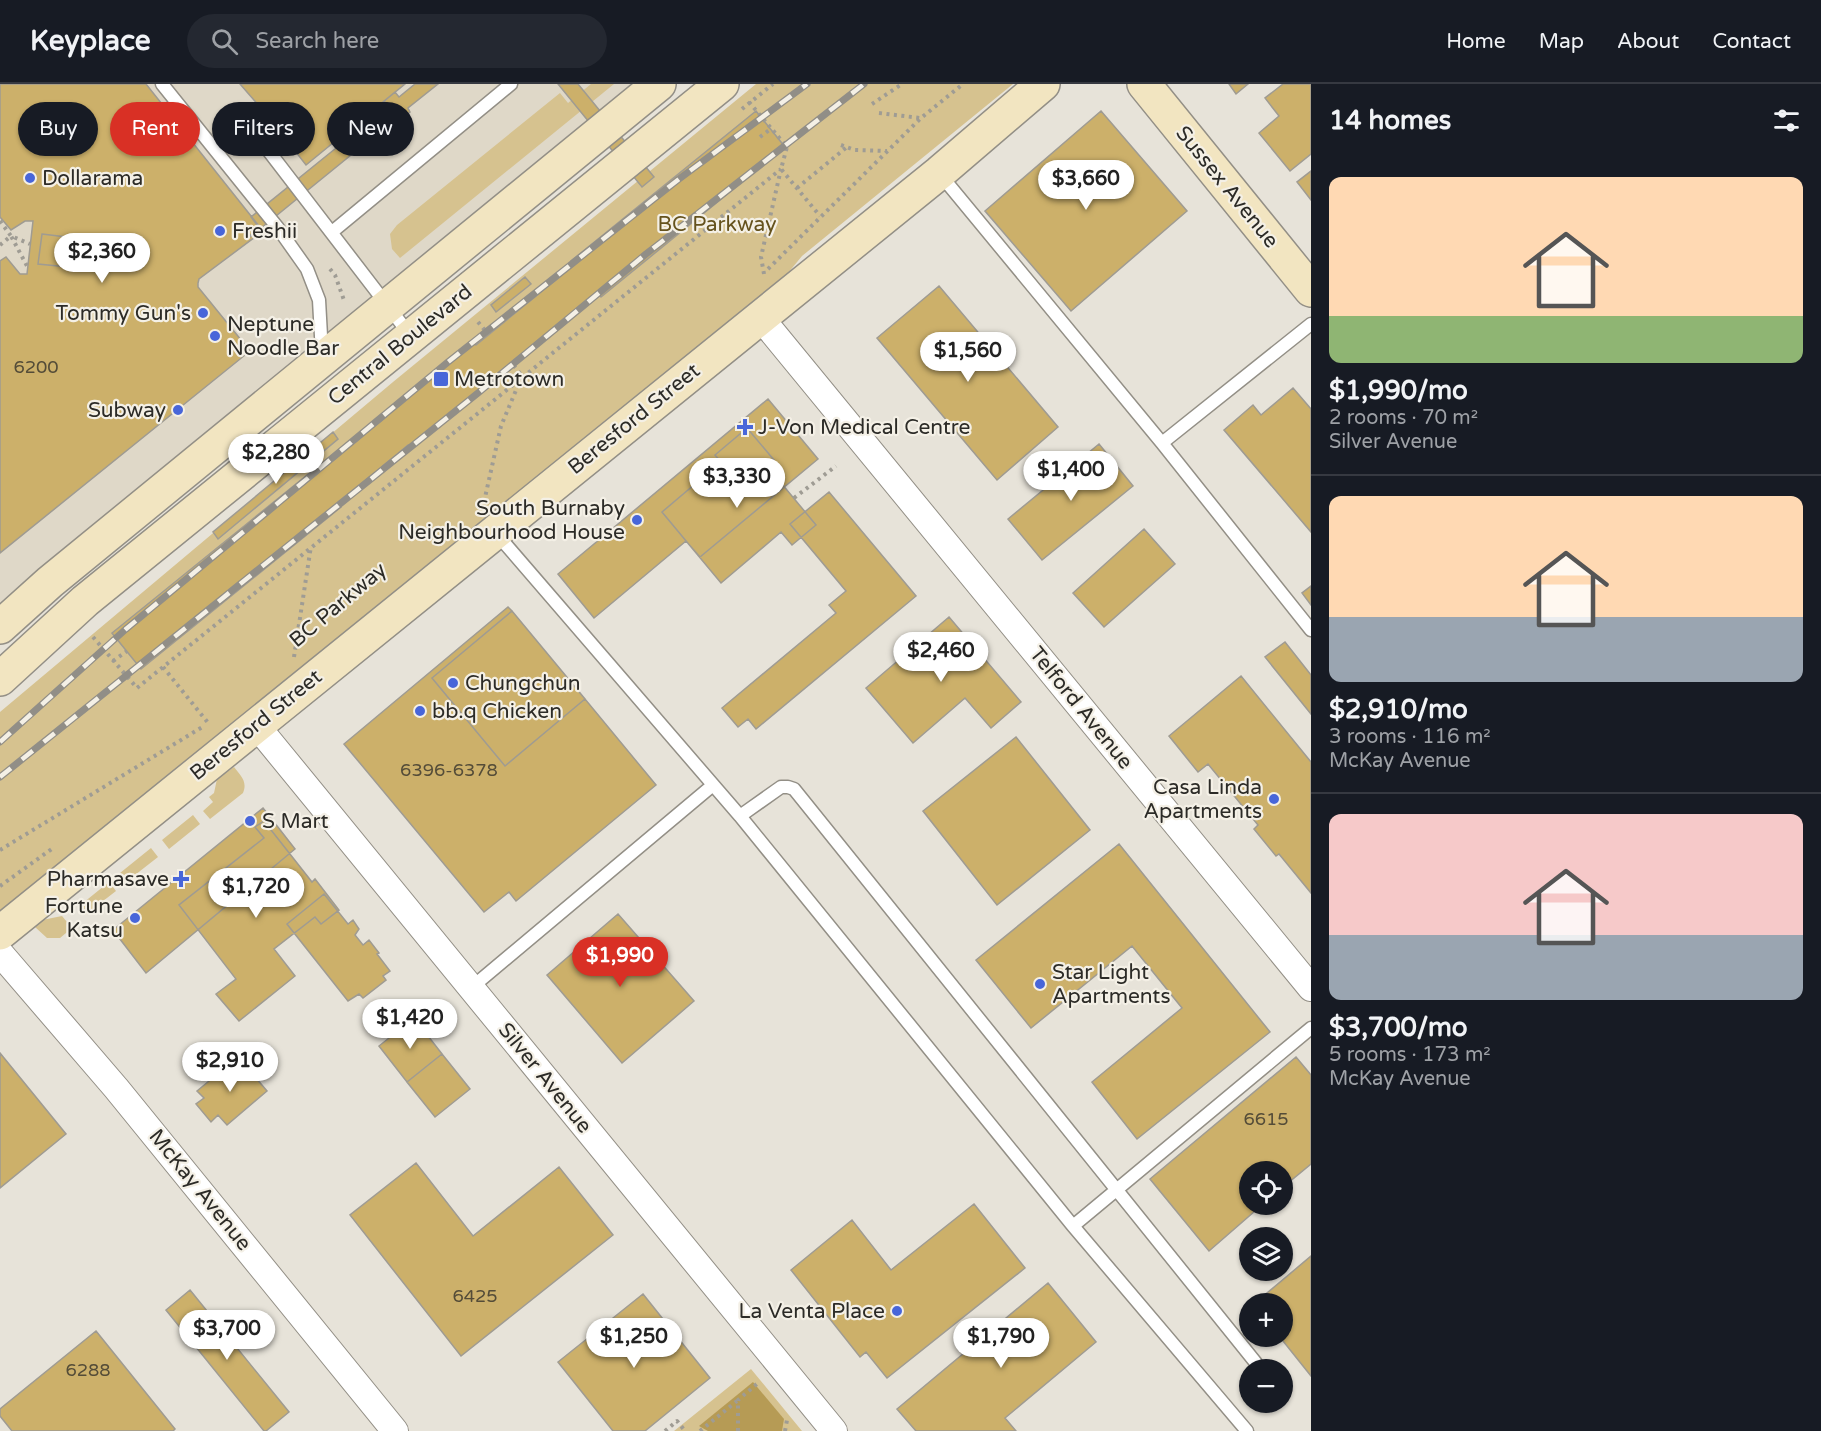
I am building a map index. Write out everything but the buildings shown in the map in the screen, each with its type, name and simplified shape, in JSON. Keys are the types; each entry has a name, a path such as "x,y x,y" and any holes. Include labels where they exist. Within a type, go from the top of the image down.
{"street":[{"name":"Central Boulevard","path":"0,627 50,582 659,84"},
{"name":"Beresford Street","path":"0,933 256,725 489,517 760,317 939,173 1043,84"},
{"name":"Sussex Avenue","path":"1144,84 1311,290"},
{"name":"Central Boulevard","path":"0,679 85,601 411,336 733,89"},
{"name":"Telford Avenue","path":"760,317 1311,988"},
{"path":"140,508 163,537"},
{"name":"Silver Avenue","path":"256,725 834,1431"},
{"name":"McKay Avenue","path":"0,953 138,1116 395,1431"}],"lane":[{"path":"162,84 278,228 307,269 319,300 322,359"},
{"path":"332,232 511,84"},
{"path":"272,156 411,336"},
{"path":"939,173 1162,443 1311,630"},
{"path":"1162,443 1311,324"},
{"path":"489,517 740,816 1073,1226 1247,1431"},
{"path":"471,988 713,785"},
{"path":"740,816 781,787 794,789 1253,1359"},
{"path":"1073,1226 1311,1028"}],"path":[{"path":"872,105 902,84"},
{"path":"759,282 820,216 921,118 963,84"},
{"path":"733,89 772,128 787,147 761,257 764,274"},
{"path":"879,113 903,118 921,118"},
{"path":"760,137 772,128"},
{"path":"841,145 855,150 887,151"},
{"path":"798,188 847,147"},
{"path":"781,168 820,216"},
{"path":"93,637 136,688 781,168"},
{"path":"0,221 11,236 27,267"},
{"path":"246,228 253,238"},
{"path":"11,236 30,244"},
{"path":"0,246 11,236"},
{"path":"478,322 488,334"},
{"path":"511,362 522,376"},
{"path":"489,517 501,426 522,376"},
{"path":"794,498 836,466"},
{"path":"489,517 493,495"},
{"name":"BC Parkway","path":"302,654 293,662 311,546"},
{"path":"113,661 127,651"},
{"path":"163,667 214,730"},
{"path":"0,850 188,737 218,716"},
{"path":"700,1431 758,1383"},
{"path":"738,1400 738,1431"},
{"path":"785,1431 787,1420"},
{"path":"665,1431 677,1421 685,1431"}],"shaded area":[{"path":"0,84 640,84 0,615"},
{"path":"753,1382 784,1419 782,1431 708,1431 699,1426"}],"green space":[{"path":"591,84 614,84 400,258 392,249 390,234 397,225 560,93 568,103"},
{"name":"BC Parkway","path":"756,84 1013,84 802,256 774,286 0,915 0,712 393,382"},
{"path":"234,767 244,782 243,793 210,819 203,811 213,802 209,797 214,793 217,779"},
{"path":"193,815 200,824 169,849 162,840"},
{"path":"151,848 158,857 126,882 120,873"},
{"path":"109,882 116,891 85,915 78,907"},
{"path":"62,916 72,928 60,938 47,938 35,927 42,920"},
{"path":"751,1369 802,1431 674,1431"}],"railway":[{"path":"0,742 126,629 448,362 679,179 807,84"},
{"path":"0,777 478,393 646,254 864,84"}],"place":[{"name":"Dollarama","path":"30,178"},
{"name":"Freshii","path":"220,231"},
{"name":"Tommy Gun's","path":"203,313"},
{"name":"Neptune Noodle Bar","path":"215,336"},
{"name":"Metrotown","path":"441,379"},
{"name":"Subway","path":"178,410"},
{"name":"J-Von Medical Centre","path":"745,427"},
{"name":"South Burnaby Neighbourhood House","path":"637,520"},
{"name":"Chungchun","path":"453,683"},
{"name":"bb.q Chicken","path":"420,711"},
{"name":"Casa Linda Apartments","path":"1274,799"},
{"name":"S Mart","path":"250,821"},
{"name":"Pharmasave","path":"181,879"},
{"name":"Fortune Katsu","path":"135,918"},
{"name":"Star Light Apartments","path":"1040,984"},
{"name":"La Venta Place","path":"897,1311"}]}
